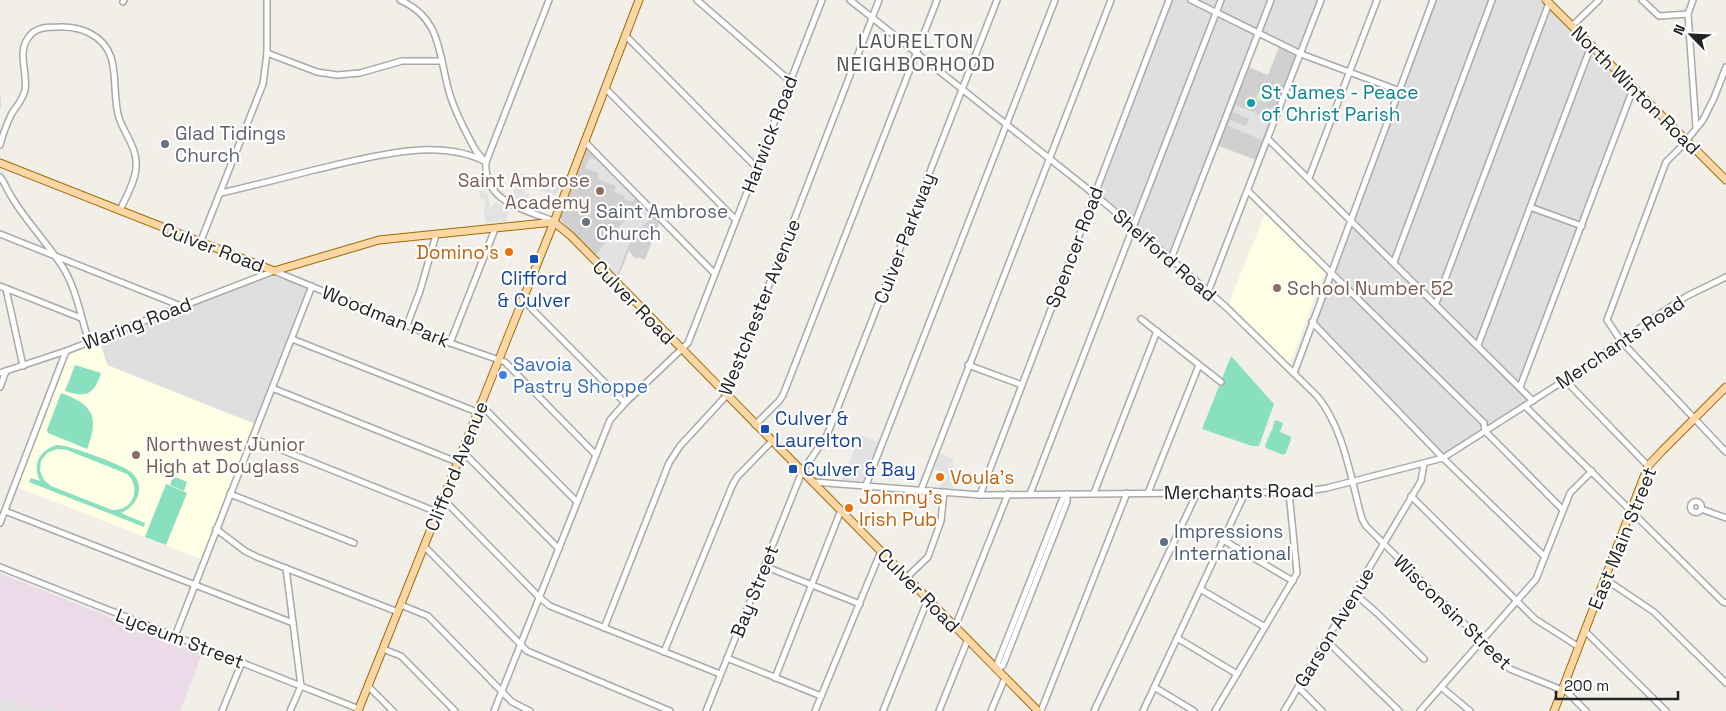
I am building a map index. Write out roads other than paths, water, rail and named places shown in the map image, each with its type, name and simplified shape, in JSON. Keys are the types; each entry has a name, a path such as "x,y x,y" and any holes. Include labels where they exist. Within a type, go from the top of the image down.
{"main road":[{"name":"Clifford Avenue","path":"359,710 522,298 554,222 638,0"},
{"name":"North Winton Road","path":"1547,2 1726,180"},
{"name":"Culver Road","path":"0,162 274,271 379,240 554,222 842,510 1005,678 1040,711"},
{"name":"East Main Street","path":"1554,711 1648,466 1726,388"}],"street":[{"path":"200,243 261,92 267,53 267,0"},
{"path":"400,0 416,9 427,19 437,43 449,94 476,151 486,162"},
{"path":"549,0 486,162 488,180 497,195 506,201 554,222"},
{"path":"697,0 790,82"},
{"name":"Harwick Road","path":"494,711 610,420 625,403 688,343 822,0"},
{"name":"Shelford Road","path":"850,0 1094,194 1223,304 1294,373"},
{"name":"Westchester Avenue","path":"604,628 669,463 680,446 726,396 879,0"},
{"path":"755,425 783,395 937,0"},
{"name":"Culver Parkway","path":"802,472 827,435 997,0"},
{"path":"866,485 1055,0"},
{"path":"920,490 1111,0"},
{"name":"Spencer Road","path":"980,495 1169,0"},
{"path":"1191,0 1301,54 1400,91"},
{"path":"1030,494 1221,0"},
{"path":"1171,259 1271,0"},
{"path":"1208,292 1321,0"},
{"path":"1309,178 1377,0"},
{"path":"1294,373 1433,0"},
{"path":"1394,262 1492,0"},
{"path":"1572,26 1599,0"},
{"path":"1642,0 1659,16 1688,14"},
{"path":"1693,0 1688,14 1696,126"},
{"path":"1436,303 1547,2"},
{"path":"0,145 9,120 24,95 23,50 25,42 30,35 36,30 48,27 70,26 90,33 101,43 110,57 118,111 135,157 135,174 120,210"},
{"path":"626,35 756,167"},
{"path":"1478,345 1591,46"},
{"path":"267,53 316,72 337,76 360,73 402,61 442,62"},
{"path":"1726,67 1708,110 1686,141 1666,162 1607,320 1621,341 1726,452"},
{"path":"605,88 736,220"},
{"path":"1520,387 1633,89"},
{"path":"1268,139 1533,401"},
{"path":"584,141 715,274"},
{"path":"221,193 367,158 401,152 442,151 461,153 472,155 486,162"},
{"path":"0,177 17,206 69,278 89,342"},
{"path":"1248,191 1484,423 1485,431 1564,510"},
{"path":"1530,207 1582,226"},
{"path":"450,343 495,229"},
{"path":"0,234 182,306"},
{"path":"407,325 417,299 436,234"},
{"name":"Woodman Park","path":"274,271 450,343 498,359"},
{"name":"Waring Road","path":"3,372 66,351 274,271"},
{"name":"Merchants Road","path":"814,482 980,495 1313,491 1443,458 1565,380 1687,296 1726,277"},
{"path":"0,286 81,318"},
{"path":"175,636 312,286"},
{"path":"6,288 23,366"},
{"path":"522,298 625,403"},
{"path":"1141,319 1221,382"},
{"path":"1312,322 1443,458 1545,557"},
{"path":"1094,493 1156,331"},
{"path":"292,339 477,412"},
{"path":"0,523 66,351"},
{"path":"498,359 508,365 596,455"},
{"path":"968,365 1022,385"},
{"path":"1148,493 1199,365"},
{"path":"0,387 3,372"},
{"name":"Wisconsin Street","path":"1294,373 1317,396 1331,415 1338,432 1364,523 1510,669 1568,693 1586,711"},
{"path":"1565,380 1648,466"},
{"path":"272,388 457,462"},
{"path":"480,404 578,502"},
{"path":"1525,406 1726,603"},
{"path":"252,438 437,512"},
{"path":"664,652 732,486 737,477 772,441"},
{"path":"462,451 559,549"},
{"name":"Garson Avenue","path":"1284,711 1421,481 1424,464"},
{"path":"1420,711 1536,579 1570,493 1592,471"},
{"name":"Bay Street","path":"706,711 802,472"},
{"path":"907,577 928,557 941,521 944,492"},
{"path":"1215,711 1298,573 1289,492"},
{"path":"1040,711 1127,493"},
{"path":"1094,711 1197,493"},
{"path":"1143,711 1246,493"},
{"path":"230,494 354,543"},
{"path":"956,627 1008,494"},
{"path":"998,670 1003,665 1064,511 1068,499 1067,494"},
{"path":"1411,496 1535,619 1579,647"},
{"path":"443,499 539,597 555,608 720,674"},
{"path":"1701,509 1726,518"},
{"path":"5,510 293,623"},
{"path":"775,678 842,510"},
{"path":"216,529 257,557 399,608 428,616 501,692 515,704 530,711"},
{"path":"1223,540 1293,581"},
{"path":"424,546 520,646 532,655 670,711"},
{"path":"815,711 881,551"},
{"path":"764,566 860,604"},
{"name":"Lyceum Street","path":"0,567 359,710"},
{"path":"286,568 301,686 290,711"},
{"path":"1605,579 1654,612 1726,683"},
{"path":"1200,589 1265,627"},
{"path":"1354,593 1377,612 1424,659"},
{"path":"883,711 928,599"},
{"path":"1585,631 1666,711"},
{"path":"1177,638 1237,674"},
{"path":"939,711 968,639"},
{"path":"1326,640 1399,711"},
{"path":"383,649 401,656 455,711"},
{"path":"727,658 821,696"},
{"path":"222,711 242,662"},
{"path":"991,711 1005,678"},
{"path":"368,686 393,711"},
{"path":"1154,687 1194,711"},
{"path":"1298,687 1322,711"},
{"path":"1441,687 1470,711"}],"waterway":[{"path":"0,98 0,108"}],"place":[{"name":"St James - Peace of Christ Parish","path":"1251,103"},
{"name":"Glad Tidings Church","path":"165,144"},
{"name":"Saint Ambrose Academy","path":"600,191"},
{"name":"Saint Ambrose Church","path":"586,222"},
{"name":"Domino's","path":"509,252"},
{"name":"Clifford & Culver","path":"534,259"},
{"name":"School Number 52","path":"1277,288"},
{"name":"Savoia Pastry Shoppe","path":"503,375"},
{"name":"Culver & Laurelton","path":"765,429"},
{"name":"Northwest Junior High at Douglass","path":"136,455"},
{"name":"Culver & Bay","path":"793,469"},
{"name":"Voula's","path":"940,477"},
{"name":"Johnny’s Irish Pub","path":"849,508"},
{"name":"Impressions International","path":"1164,542"}],"district":[{"name":"LAURELTON NEIGHBORHOOD","path":"916,52"}]}
